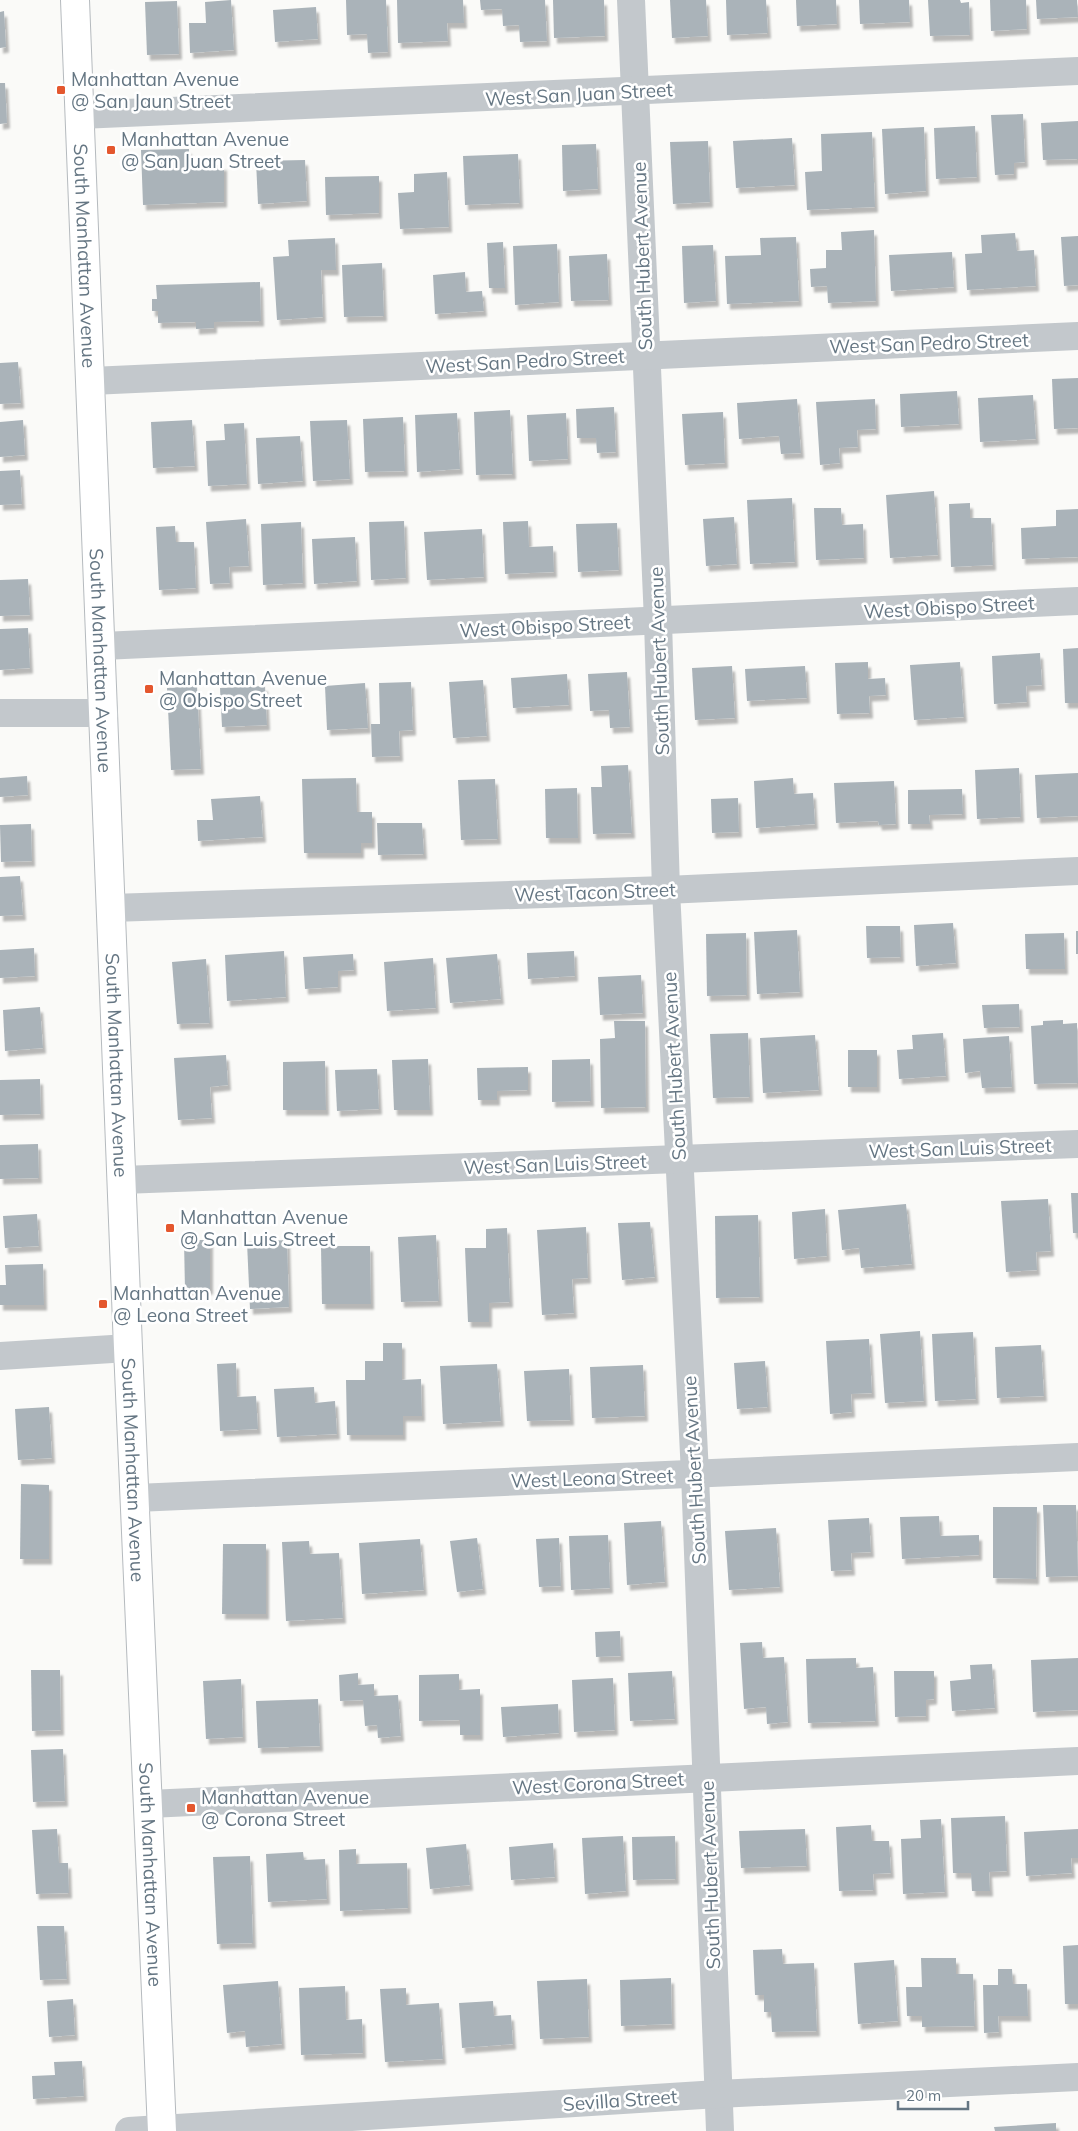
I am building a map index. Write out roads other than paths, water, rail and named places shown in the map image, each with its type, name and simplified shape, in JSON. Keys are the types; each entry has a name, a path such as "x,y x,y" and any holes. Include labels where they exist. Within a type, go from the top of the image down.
{"main road":[{"name":"South Manhattan Avenue","path":"75,0 102,646 128,1348 162,2130"}],"street":[{"name":"South Hubert Avenue","path":"631,0 658,620 666,890 695,1474 720,2131"},
{"name":"West San Juan Street","path":"80,115 1078,71"},
{"name":"West San Pedro Street","path":"91,381 1078,336"},
{"name":"West Obispo Street","path":"102,646 1078,601"},
{"path":"0,713 104,713"},
{"name":"West Tacon Street","path":"111,908 666,890 1078,871"},
{"name":"West San Luis Street","path":"122,1180 1078,1144"},
{"path":"0,1356 128,1348"},
{"name":"West Leona Street","path":"136,1498 1078,1457"},
{"name":"West Corona Street","path":"149,1804 1078,1762"},
{"name":"Sevilla Street","path":"129,2131 718,2094 1078,2077"}],"place":[{"name":"Manhattan Avenue @ San Jaun Street","path":"61,90"},
{"name":"Manhattan Avenue @ San Juan Street","path":"111,150"},
{"name":"Manhattan Avenue @ Obispo Street","path":"149,689"},
{"name":"Manhattan Avenue @ San Luis Street","path":"170,1228"},
{"name":"Manhattan Avenue @ Leona Street","path":"103,1304"},
{"name":"Manhattan Avenue @ Corona Street","path":"191,1808"}]}
